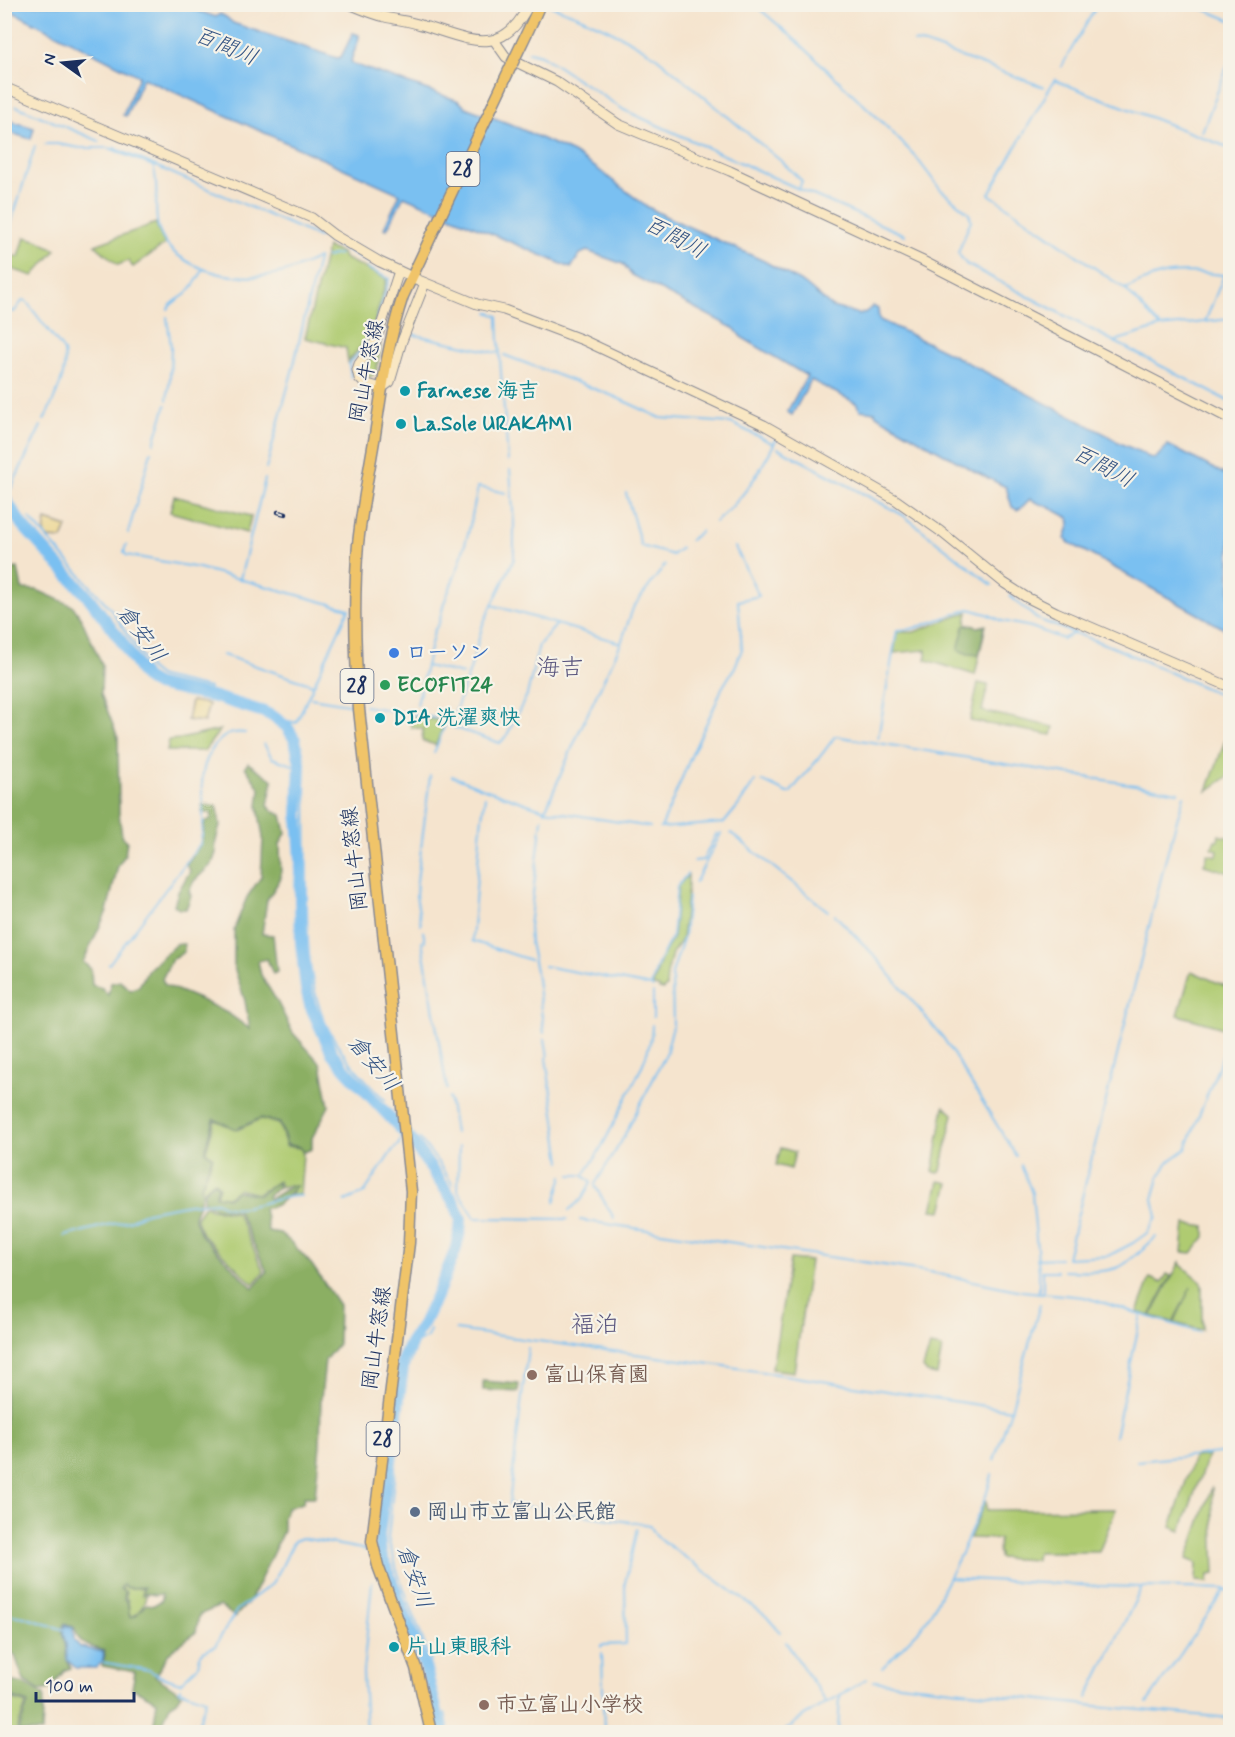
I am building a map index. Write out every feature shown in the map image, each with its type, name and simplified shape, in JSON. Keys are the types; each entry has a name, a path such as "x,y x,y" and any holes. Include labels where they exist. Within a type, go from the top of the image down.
{"main road":[{"name":"岡山牛窓線","path":"431,1732 416,1668 378,1566 372,1541 411,1226 411,1191 355,660 355,587 358,543 395,320 403,296 540,4"}],"street":[{"path":"349,4 372,14 475,41 494,40 508,34 515,28 529,4"},
{"path":"494,40 506,57 557,82 618,124 730,171 921,260 1230,419"},
{"path":"4,87 312,218 334,235 402,273 376,341 361,360 357,370 358,376 364,383 382,388 390,382 421,281 477,304 504,310 583,340 771,429 896,500 940,531 996,577 1026,597 1230,687"}],"green space":[{"path":"156,223 165,244 133,267 128,261 118,265 95,245"},
{"path":"25,237 56,250 33,276 5,267 8,255 19,257"},
{"path":"327,247 387,279 371,335 348,362 346,348 305,338"},
{"path":"380,346 376,373 370,377 367,376 364,367"},
{"path":"174,496 251,516 247,533 170,512"},
{"path":"18,568 22,589 37,590 73,606 81,618 102,665 101,694 118,738 119,813 122,836 127,841 125,855 118,866 107,911 83,962 91,969 92,985 102,988 108,995 111,983 120,981 131,990 139,986 148,970 176,944 184,944 184,952 172,959 162,979 165,985 229,1014 250,1029 245,1001 234,967 234,929 247,897 261,877 263,838 258,806 260,789 245,767 248,763 273,780 268,805 272,811 282,815 286,833 280,844 281,878 267,900 262,934 273,935 277,972 273,974 267,959 258,961 261,975 293,1033 321,1064 329,1106 312,1138 312,1149 304,1152 300,1147 287,1145 280,1123 261,1118 236,1129 214,1119 205,1151 212,1157 200,1189 203,1192 194,1217 201,1235 253,1288 267,1272 238,1211 215,1208 203,1202 205,1190 214,1182 218,1186 215,1196 228,1198 237,1191 259,1195 277,1182 279,1187 268,1196 270,1199 291,1186 296,1186 278,1204 264,1208 268,1231 280,1233 293,1244 312,1265 339,1305 338,1344 325,1360 315,1497 304,1497 303,1503 287,1508 283,1517 283,1531 266,1568 251,1599 235,1617 220,1606 199,1615 196,1632 169,1653 155,1676 182,1694 170,1705 159,1732 153,1730 157,1701 132,1688 135,1672 102,1666 104,1651 82,1642 74,1627 64,1624 62,1629 67,1659 71,1668 65,1670 50,1689 40,1691 24,1681 15,1656 5,1648 4,570","holes":["123,1585 128,1588 144,1587 143,1593 162,1594 162,1600 154,1605 146,1604 130,1618 127,1601 124,1600 125,1592 120,1589"]},
{"path":"968,612 966,623 978,627 986,625 975,675 926,660 926,650 894,653 897,632 914,632"},
{"path":"964,626 985,626 979,655 958,650"},
{"path":"978,683 988,685 982,711 1054,727 1052,735 970,721"},
{"path":"411,716 445,721 436,745 422,741 423,729 411,727"},
{"path":"1230,727 1230,741 1224,749 1230,755 1230,775 1207,791"},
{"path":"220,730 204,751 167,751 169,740"},
{"path":"202,805 217,806 220,825 215,845 216,853 212,864 194,881 189,891 191,896 186,909 179,909 174,905 178,892 190,871 186,864 200,845 204,822 211,819 211,813 202,812"},
{"path":"1219,835 1230,838 1230,873 1204,865 1208,854 1217,856 1218,850 1212,848"},
{"path":"688,875 682,940 672,953 666,987 663,990 653,985 661,959 673,937 678,886"},
{"path":"1191,971 1230,988 1230,1030 1178,1015"},
{"path":"944,1106 953,1114 939,1173 933,1172"},
{"path":"261,1119 279,1124 286,1146 300,1148 303,1154 300,1195 290,1195 296,1186 281,1187 278,1181 258,1194 238,1189 227,1197 216,1196 219,1186 214,1181 204,1190 201,1188 213,1157 206,1151 215,1120 237,1130"},
{"path":"781,1148 795,1152 791,1169 776,1165"},
{"path":"939,1181 949,1183 942,1211 932,1210"},
{"path":"206,1206 211,1209 237,1213 264,1272 253,1284 202,1234 196,1217"},
{"path":"1185,1224 1205,1227 1205,1237 1192,1253 1182,1252"},
{"path":"790,1259 810,1261 794,1372 772,1369"},
{"path":"1180,1262 1200,1281 1202,1286 1202,1330 1174,1323 1191,1287 1173,1322 1151,1316"},
{"path":"1167,1274 1171,1276 1150,1316 1137,1312 1150,1278 1162,1283"},
{"path":"930,1346 942,1348 937,1375 927,1373 923,1368"},
{"path":"483,1381 519,1384 518,1392 483,1390"},
{"path":"1208,1455 1181,1531 1171,1527 1194,1457"},
{"path":"1212,1487 1215,1574 1209,1575 1208,1582 1196,1581 1197,1563 1187,1559"},
{"path":"985,1501 986,1510 1116,1509 1099,1552 1037,1552 1036,1560 999,1558 999,1539 970,1538"},
{"path":"124,1586 143,1588 142,1595 146,1595 141,1608 130,1617 126,1592 121,1588"},
{"path":"5,1680 24,1684 44,1695 42,1732 18,1732 28,1703 5,1695"},
{"path":"5,1697 26,1704 16,1732 5,1732"}],"sand":[{"path":"46,520 67,527 62,539 48,538 44,534"},
{"path":"191,701 209,704 204,722 187,720"}],"water":[{"name":"百間川","path":"4,5 181,5 216,17 220,14 233,23 337,58 341,57 353,33 359,35 351,61 353,64 459,101 465,107 510,124 573,153 646,206 764,261 805,284 832,307 859,314 873,306 878,309 879,319 882,321 941,349 1146,456 1155,459 1168,445 1230,477 1230,632 1068,542 1065,539 1070,523 1069,518 1030,499 1017,510 1012,507 1006,487 876,415 875,412 860,410 856,403 811,380 792,415 787,412 807,376 741,337 735,329 632,275 623,264 587,251 580,254 571,268 404,196 387,229 384,228 400,194 143,78 126,116 123,115 139,76 5,8"},
{"path":"11,121 34,128 31,139 7,132"},
{"path":"65,1625 73,1628 74,1640 80,1647 103,1652 102,1661 96,1668 76,1668 67,1660 63,1634"}],"waterway":[{"path":"754,4 798,42 879,119 915,156 940,189 969,213 971,220 958,253 966,264 1230,402"},
{"path":"1061,67 1098,4"},
{"path":"1191,4 1230,20"},
{"path":"551,6 604,28 654,55 781,161 802,181 799,189 905,235"},
{"path":"914,42 1044,87"},
{"path":"529,52 541,55 624,110 799,189"},
{"path":"1202,132 1230,59"},
{"path":"1055,79 989,194 1125,289 1161,327"},
{"path":"1054,80 1230,148"},
{"path":"16,106 99,141"},
{"path":"45,144 80,148 109,148 153,166 158,227 161,235 174,253 194,265 209,271 241,277 289,271 318,258"},
{"path":"4,246 35,146"},
{"path":"114,148 319,237"},
{"path":"326,240 371,263"},
{"path":"326,257 339,254"},
{"path":"266,469 293,368 318,259"},
{"path":"351,377 349,364 374,333 389,279 367,268"},
{"path":"168,309 173,302 189,291 203,270"},
{"path":"1125,289 1152,277 1169,273 1230,276"},
{"path":"1205,322 1224,275"},
{"path":"4,309 14,312 23,300 26,301 64,351 62,378 44,420"},
{"path":"488,312 498,316 508,461"},
{"path":"167,317 171,347 167,400"},
{"path":"1116,343 1118,340 1161,327 1230,319"},
{"path":"411,334 497,353"},
{"path":"504,355 613,396 661,418 731,423 774,444"},
{"path":"360,390 364,397"},
{"path":"154,443 166,405"},
{"path":"4,483 10,490 41,426"},
{"path":"715,522 751,484 777,438"},
{"path":"778,448 903,515 992,585"},
{"path":"128,533 151,452"},
{"path":"510,470 514,559 483,624 450,726 500,743 507,735 527,695 539,645 557,624"},
{"path":"240,579 265,479"},
{"path":"417,705 434,631 439,623 459,565 478,487 506,493"},
{"name":"倉安川","path":"4,491 27,525 77,579 118,630 149,678 251,704 275,714 274,717"},
{"path":"626,493 641,546 673,555"},
{"name":"倉安川","path":"4,497 22,525 89,598 120,639 145,678 157,685 215,697 264,712 287,727 295,740 300,763 298,817 301,860 301,942 310,1005 332,1053 412,1141 454,1202 461,1219 455,1251 440,1288 402,1361 379,1535 381,1554 426,1670 442,1732"},
{"path":"29,518 110,608 150,669 160,677 209,688"},
{"path":"690,540 701,531"},
{"path":"126,545 124,552 126,555 199,568 349,609 296,723 289,721"},
{"path":"661,828 692,754 742,649 738,601 759,596 735,547"},
{"path":"672,555 681,548"},
{"path":"545,811 621,643 633,608 665,565"},
{"path":"1010,596 1037,619 1115,648 1230,699"},
{"path":"492,605 621,643"},
{"path":"878,738 897,630 911,629 969,609 1063,639 1074,633"},
{"path":"223,655 313,685"},
{"path":"426,666 463,674"},
{"path":"311,698 354,705"},
{"path":"365,706 447,720 434,753"},
{"path":"109,964 200,844 203,818 202,780 208,756 225,736 232,733 245,733"},
{"path":"762,781 790,793 835,736 1178,792"},
{"path":"264,744 272,758 300,767"},
{"path":"421,925 416,895 430,776"},
{"path":"452,776 545,810 650,827"},
{"path":"660,828 724,823 755,781"},
{"path":"306,788 307,899"},
{"path":"1067,1258 1167,854 1184,796"},
{"path":"485,797 472,941 530,960"},
{"path":"542,819 529,927 544,1033"},
{"path":"694,861 703,860 717,833"},
{"path":"695,883 721,833"},
{"path":"731,833 828,911"},
{"path":"653,988 651,986 657,966 672,936 677,887 687,874"},
{"path":"595,1184 621,1142 666,1054 673,1025 672,973 684,936 688,897"},
{"path":"307,905 313,986 323,1017 348,1059 385,1100"},
{"path":"835,915 873,954 944,1039 1016,1156"},
{"path":"423,931 425,942"},
{"path":"422,942 447,1089"},
{"path":"544,966 651,986"},
{"path":"653,993 653,1017"},
{"path":"583,1176 604,1142 642,1067 649,1046 652,1025"},
{"path":"1068,1258 1108,1256 1147,1233 1157,1217 1153,1199 1159,1178 1167,1163 1186,1149 1230,1037"},
{"path":"545,1039 561,1162"},
{"path":"449,1097 455,1133"},
{"path":"420,1139 453,1185"},
{"path":"345,1201 364,1193 400,1140"},
{"path":"459,1146 458,1191 474,1216"},
{"path":"1021,1165 1032,1193 1039,1292"},
{"path":"571,1175 582,1175 590,1181"},
{"path":"555,1202 563,1176"},
{"path":"569,1210 582,1199 591,1182"},
{"path":"595,1186 614,1218"},
{"path":"65,1236 129,1221 147,1212 189,1204 217,1202 236,1208 291,1196 301,1196"},
{"name":"倉安川","path":"461,1219 465,1218"},
{"path":"474,1218 567,1219"},
{"path":"580,1220 924,1271 1022,1291 1084,1297 1199,1332"},
{"path":"1143,1249 1156,1237"},
{"path":"1064,1271 1093,1272 1115,1269 1145,1249"},
{"path":"1037,1259 1060,1258"},
{"path":"1042,1271 1057,1271"},
{"path":"1043,1271 1043,1294"},
{"path":"456,1330 718,1365 1011,1410 1040,1304"},
{"path":"1115,1437 1141,1315"},
{"path":"430,1330 427,1337 417,1343 408,1367 388,1537 396,1568 431,1662"},
{"path":"528,1348 509,1504 650,1525 656,1536 766,1616 780,1632"},
{"path":"994,1460 1011,1410"},
{"path":"1137,1461 1230,1452"},
{"path":"882,1668 921,1628 931,1613 985,1499 992,1475"},
{"path":"601,1647 601,1645 626,1644 625,1583 637,1529"},
{"path":"101,1662 149,1670 180,1683 198,1666 203,1652 215,1646 237,1610 272,1584 294,1541 302,1538 367,1550"},
{"path":"949,1578 1099,1586 1226,1589"},
{"path":"366,1732 363,1672 372,1583"},
{"path":"1087,1698 1142,1587"},
{"path":"1147,1703 1224,1591 1230,1590"},
{"path":"4,1614 24,1617 65,1630"},
{"path":"786,1642 826,1702"},
{"path":"602,1653 604,1732"},
{"path":"784,1732 866,1679"},
{"path":"873,1681 1096,1706 1230,1718"},
{"path":"180,1688 179,1690 206,1699 196,1732"},
{"path":"838,1732 840,1696"},
{"path":"445,1713 449,1732"}],"railway":[{"path":"278,512 286,514"}],"place":[{"name":"Farnese 海吉","path":"405,391"},
{"name":"La.Sole URAKAMI","path":"401,424"},
{"name":"ローソン","path":"394,653"},
{"name":"ECOFIT24","path":"385,685"},
{"name":"DIA 洗濯爽快","path":"380,718"},
{"name":"富山保育園","path":"532,1375"},
{"name":"岡山市立富山公民館","path":"415,1512"},
{"name":"片山東眼科","path":"394,1647"},
{"name":"市立富山小学校","path":"484,1705"}],"district":[{"name":"海吉","path":"560,668"},
{"name":"福泊","path":"595,1325"}]}
